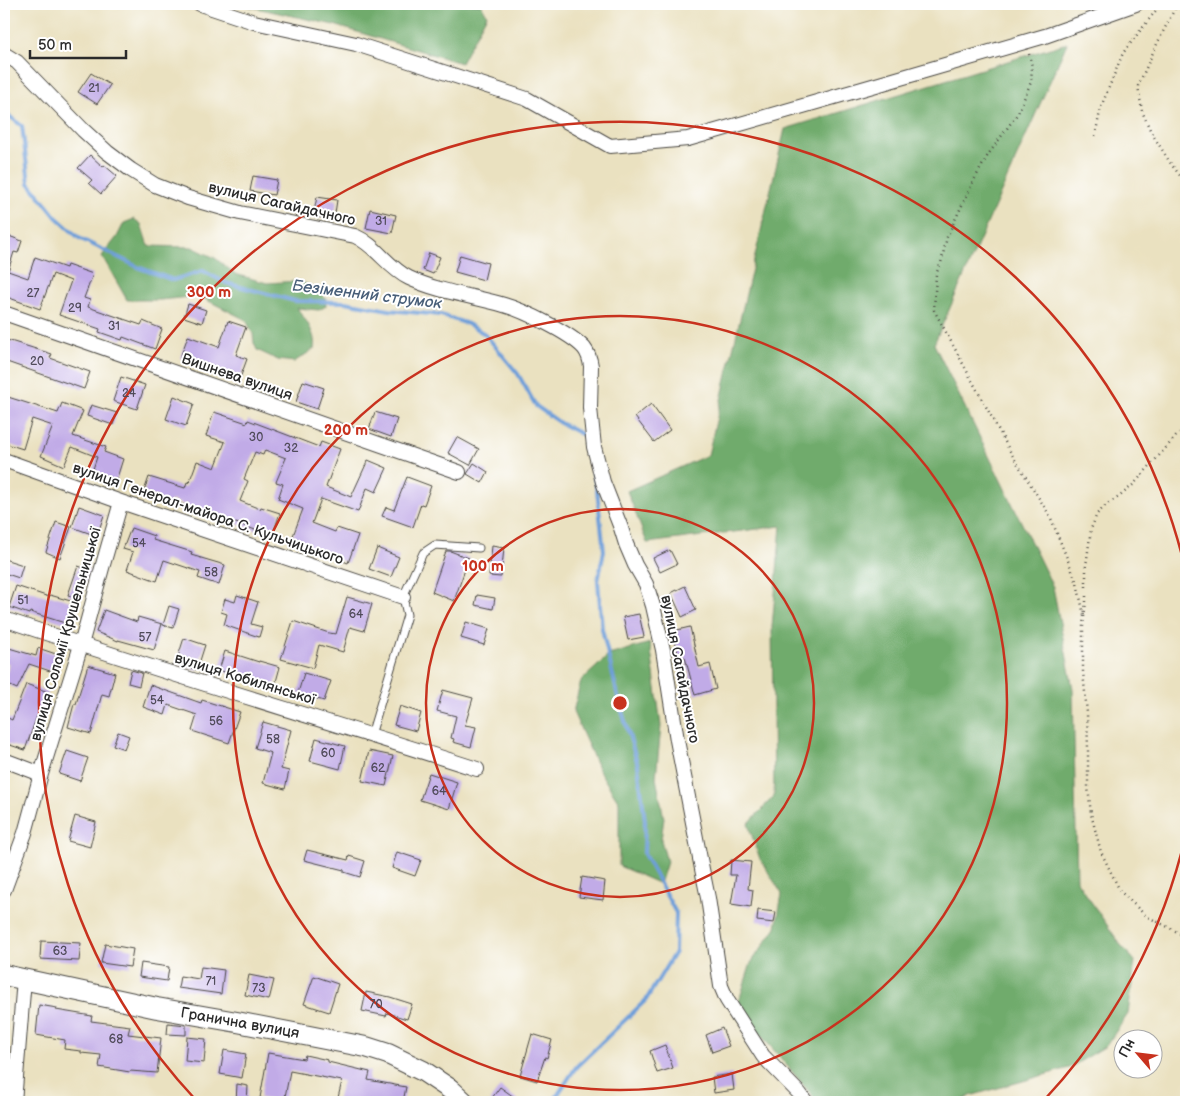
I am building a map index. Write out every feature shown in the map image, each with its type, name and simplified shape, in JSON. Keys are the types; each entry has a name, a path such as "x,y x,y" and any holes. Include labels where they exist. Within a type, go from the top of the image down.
{"street":[{"path":"200,4 254,22 356,44 528,99 610,146 688,139 1026,41 1136,4"},
{"name":"вулиця Сагайдачного","path":"4,54 17,62 107,152 154,185 175,194 240,213 355,236 363,240 393,268 418,282 499,303 522,311 561,332 586,350 591,366 591,427 598,464 626,544 646,584 663,650 677,740 708,898 721,986 727,1000 763,1056 806,1102"},
{"name":"Вишнева вулиця","path":"4,313 459,472"},
{"name":"вулиця Генерал-майора С. Кульчицького","path":"4,460 121,502 403,597"},
{"name":"вулиця Соломії Крушельницької","path":"4,890 25,833 121,502"},
{"name":"вулиця Кобилянської","path":"4,619 81,645 371,734 477,769"},
{"path":"4,760 41,774"},
{"name":"Гранична вулиця","path":"4,975 157,1008 372,1049 402,1060 423,1071 450,1089 464,1102"},
{"path":"14,1102 24,979"}],"lane":[{"path":"371,734 408,615 403,597 423,553 435,545 479,548"}],"path":[{"path":"1095,136 1101,107 1123,53 1160,4"},
{"path":"1177,4 1138,86 1142,111 1151,132 1171,164 1186,183"},
{"path":"1026,41 1032,66 1031,82 1018,113 988,154 947,238 936,274 934,310 1011,453 1050,516 1077,582 1084,615"},
{"path":"1186,425 1134,484 1097,514 1091,530 1086,566 1082,672 1087,713 1088,787 1091,814 1101,852 1120,891 1146,916 1186,937"}],"green space":[{"path":"238,4 481,4 487,15 461,63 334,25"},
{"path":"1067,43 934,344 1053,587 1073,689 1077,881 1120,944 1135,961 1128,1014 1118,1028 1112,1028 1112,1037 1106,1046 1069,1068 970,1096 960,1102 818,1102 737,1007 751,963 776,927 782,894 760,859 748,824 774,796 772,627 781,526 647,543 627,491 708,455 785,129"},
{"path":"134,219 141,224 148,246 192,247 215,258 235,274 267,283 299,281 313,287 325,298 326,306 319,310 297,308 312,332 314,349 294,362 278,360 257,350 253,334 246,320 199,296 160,300 127,300 102,256 117,237 124,223"},
{"path":"650,643 661,726 656,778 664,818 661,840 667,862 660,884 619,866 619,802 601,774 573,712 581,681 609,655"}],"building":[{"path":"91,73 110,85 97,104 78,92"},
{"path":"90,155 117,176 101,194 89,183 92,180 78,168"},
{"path":"253,176 277,180 274,195 250,191"},
{"path":"317,197 337,200 334,220 313,216"},
{"path":"370,209 396,215 392,233 366,228"},
{"path":"9,236 22,241 18,253 14,252 8,271 28,278 35,257 66,268 67,265 93,274 84,298 90,300 88,307 141,325 143,321 162,329 155,349 123,337 122,340 99,332 100,329 59,315 71,281 53,274 40,309 4,296 4,241 7,242"},
{"path":"429,253 440,257 433,274 423,270"},
{"path":"460,255 488,263 484,280 455,272"},
{"path":"188,304 206,310 202,323 184,317"},
{"path":"228,321 246,327 236,355 247,359 239,381 217,373 218,371 180,358 188,336 219,347"},
{"path":"4,339 52,354 50,358 90,372 84,389 4,361"},
{"path":"121,377 145,385 137,409 113,401"},
{"path":"303,381 324,388 317,409 296,402"},
{"path":"174,396 194,404 186,426 166,419"},
{"path":"8,397 58,413 62,403 83,411 73,436 106,447 104,452 123,459 115,484 91,475 97,457 72,447 64,466 41,456 53,426 32,419 23,449 4,443 4,425 7,413 4,411 4,408"},
{"path":"651,404 670,430 654,442 635,417"},
{"path":"91,405 117,413 113,425 87,416"},
{"path":"214,412 247,423 248,420 319,447 321,442 340,449 326,487 351,497 368,460 387,468 376,492 367,488 358,512 321,499 312,523 335,532 337,528 358,535 348,563 291,541 303,509 278,499 283,484 276,482 286,458 265,450 263,455 255,452 244,479 248,481 240,501 260,509 261,507 280,513 272,536 171,500 170,503 143,494 149,477 185,488 187,482 189,483 197,461 215,468 225,442 206,436"},
{"path":"375,412 397,419 391,437 369,429"},
{"path":"457,437 479,449 470,465 448,453"},
{"path":"474,463 488,472 482,483 467,474"},
{"path":"407,477 431,486 424,505 421,504 413,527 382,516 386,507 394,510"},
{"path":"79,506 104,515 97,536 72,527"},
{"path":"56,522 71,527 60,558 46,552"},
{"path":"131,528 154,536 153,540 192,552 191,555 225,565 219,585 198,578 200,572 164,560 157,581 127,570 133,552 123,549"},
{"path":"492,546 504,548 501,577 489,576"},
{"path":"377,548 399,557 391,577 369,569"},
{"path":"670,550 677,564 660,572 653,558"},
{"path":"446,551 469,558 454,601 432,592"},
{"path":"4,559 23,565 19,578 4,573"},
{"path":"78,566 90,570 80,599 68,595"},
{"path":"16,586 49,597 50,595 74,602 68,624 9,607"},
{"path":"685,586 696,610 682,617 671,593"},
{"path":"237,595 258,602 251,624 262,627 259,637 224,625 227,614 221,612 225,599 235,602"},
{"path":"477,595 495,598 493,609 475,605"},
{"path":"347,597 372,604 364,631 350,627 343,652 319,645 313,668 281,659 293,621 336,634"},
{"path":"169,606 179,609 173,628 163,625"},
{"path":"104,610 137,622 138,617 162,624 154,650 118,641 96,632"},
{"path":"639,614 644,637 628,640 623,617"},
{"path":"466,622 489,629 484,645 461,638"},
{"path":"690,627 699,667 710,664 716,689 695,695 685,657 679,659 673,631"},
{"path":"184,638 205,645 197,670 176,663"},
{"path":"9,648 36,656 38,648 59,655 53,672 29,664 17,689 4,683 10,664 5,662"},
{"path":"225,651 280,667 274,689 219,670"},
{"path":"88,665 115,673 109,696 102,694 91,734 68,727"},
{"path":"131,670 142,673 139,686 128,683"},
{"path":"304,673 331,681 324,701 298,693"},
{"path":"26,684 48,692 25,750 4,743 4,731 8,718 12,720"},
{"path":"150,685 201,703 202,700 240,712 229,743 192,731 197,715 168,705 165,715 143,707"},
{"path":"443,690 473,698 465,725 476,727 471,747 453,742 454,739 451,738 456,716 437,711"},
{"path":"400,706 421,713 416,731 394,725"},
{"path":"263,722 291,730 281,769 289,771 285,789 263,783 271,753 255,748"},
{"path":"118,732 129,736 124,749 113,745"},
{"path":"316,738 345,746 340,769 310,761"},
{"path":"67,751 88,758 80,781 59,774"},
{"path":"369,751 393,756 386,786 362,781"},
{"path":"429,773 457,782 449,809 420,800"},
{"path":"75,816 96,822 90,847 68,841"},
{"path":"307,850 348,860 349,856 365,861 360,877 344,872 344,870 304,860"},
{"path":"397,852 421,860 415,876 392,868"},
{"path":"731,860 751,862 748,889 753,890 751,907 731,904 736,875 730,875"},
{"path":"582,877 605,881 603,900 579,897"},
{"path":"758,910 776,912 774,923 757,921"},
{"path":"41,941 81,943 79,961 40,959"},
{"path":"105,944 133,949 130,967 101,963"},
{"path":"141,963 169,967 167,981 139,977"},
{"path":"201,967 224,970 221,994 178,988 180,976 199,979"},
{"path":"249,975 274,980 269,1000 245,995"},
{"path":"314,976 338,984 329,1012 304,1004"},
{"path":"366,992 412,1004 407,1019 387,1013 386,1016 362,1011"},
{"path":"39,1005 92,1016 91,1021 130,1026 128,1034 161,1038 157,1073 130,1072 99,1067 101,1055 64,1049 65,1040 36,1035"},
{"path":"168,1023 186,1025 186,1035 167,1034"},
{"path":"722,1028 729,1046 712,1052 706,1035"},
{"path":"532,1034 552,1040 537,1081 520,1076"},
{"path":"187,1037 206,1039 204,1063 185,1061"},
{"path":"665,1045 673,1068 657,1073 650,1051"},
{"path":"224,1050 246,1054 242,1078 220,1074"},
{"path":"268,1053 304,1059 305,1055 370,1072 368,1080 406,1087 403,1102 337,1102 342,1081 290,1071 284,1102 260,1098"},
{"path":"732,1074 734,1090 714,1093 712,1077"},
{"path":"237,1084 248,1086 247,1102 236,1102"},
{"path":"500,1087 521,1102 489,1102"}],"waterway":[{"name":"Безіменний струмок","path":"4,112 22,126 29,183 56,217 79,238 140,268 173,280 203,271 226,283 295,301 345,302 389,310 441,315 468,324 485,334 518,374 536,406 560,423 587,437 587,439"},
{"name":"Безіменний струмок","path":"553,1102 576,1067 646,1000 675,952 676,913 644,854 645,821 638,765 619,701 602,629 598,581 604,551 592,466"}]}
